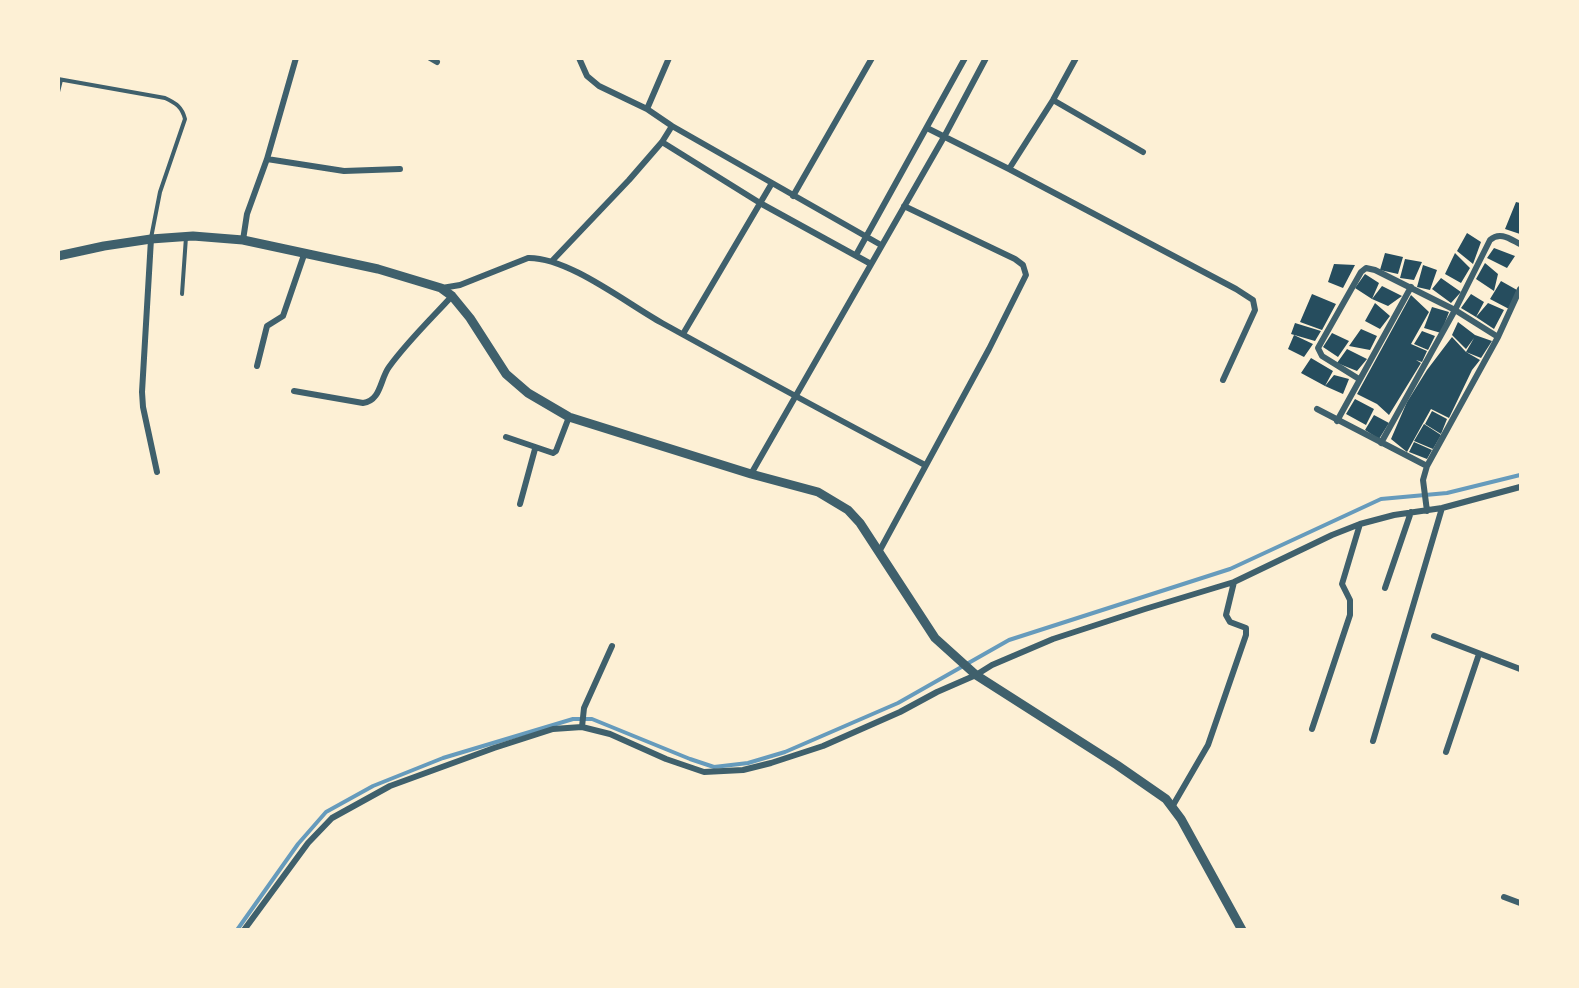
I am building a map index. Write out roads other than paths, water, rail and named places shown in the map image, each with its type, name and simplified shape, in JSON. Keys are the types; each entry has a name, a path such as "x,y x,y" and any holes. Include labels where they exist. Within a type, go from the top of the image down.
{"street":[{"path":"243,240 247,214 267,159 296,58"},
{"path":"579,58 587,76 599,86 647,109 672,126 881,245"},
{"path":"647,109 669,58"},
{"path":"793,196 872,58"},
{"path":"856,255 966,58"},
{"path":"1009,169 1053,100 1076,58"},
{"path":"751,474 944,137 986,59"},
{"path":"1053,100 1143,152"},
{"path":"552,261 629,180 672,126"},
{"path":"927,128 1246,294 1253,300 1255,310 1222,380"},
{"path":"662,141 760,203 871,264"},
{"path":"267,159 344,171 400,169"},
{"path":"683,334 772,183"},
{"path":"880,550 989,349 1026,274 1026,269 1015,259 904,206"},
{"path":"1381,443 1455,310 1491,239 1500,236 1521,244"},
{"path":"58,256 151,239 186,237 243,240 378,268 441,288 452,296 470,318 506,374 528,393 569,417 751,474 801,487 832,500 848,510 860,523 880,550 935,638 951,653 976,675 1117,765 1157,793 1172,807 1181,819 1242,930"},
{"path":"151,239 142,392 157,472"},
{"path":"257,366 267,326 283,316 305,252"},
{"path":"441,288 460,285 528,258 552,261 578,273 795,396 925,465"},
{"path":"1359,379 1322,356 1318,350 1364,269 1374,269 1411,287 1455,310 1498,337"},
{"path":"1337,421 1411,287"},
{"path":"1426,508 1423,480 1427,466 1498,337 1521,289"},
{"path":"294,391 363,403 371,401 376,396 388,368 452,296"},
{"path":"1317,409 1427,466"},
{"path":"506,437 550,454 556,451 569,417"},
{"path":"520,504 535,449"},
{"path":"244,930 313,836 332,818 390,786 494,748 553,729 582,726 610,734 666,759 704,772 743,770 823,746 911,707 992,665 1053,639 1234,582 1360,524 1426,508 1442,508 1521,487"},
{"path":"1373,741 1442,508"},
{"path":"1385,588 1411,512"},
{"path":"1312,729 1350,615 1350,600 1342,584 1360,524"},
{"path":"1172,807 1211,738 1246,635 1245,627 1230,622 1226,615 1234,582"},
{"path":"1434,636 1521,669"},
{"path":"582,726 585,708 612,646"},
{"path":"1446,752 1479,654"},
{"path":"1504,897 1521,903"}],"lane":[{"path":"58,92 60,80 165,98 183,109 185,119 160,192 151,239"},
{"path":"182,294 186,237"}],"waterway":[{"path":"237,930 298,844 326,812 373,786 443,758 573,719 592,719 714,767 748,763 785,752 898,703 1009,640 1230,569 1381,499 1447,493 1520,475"}]}
